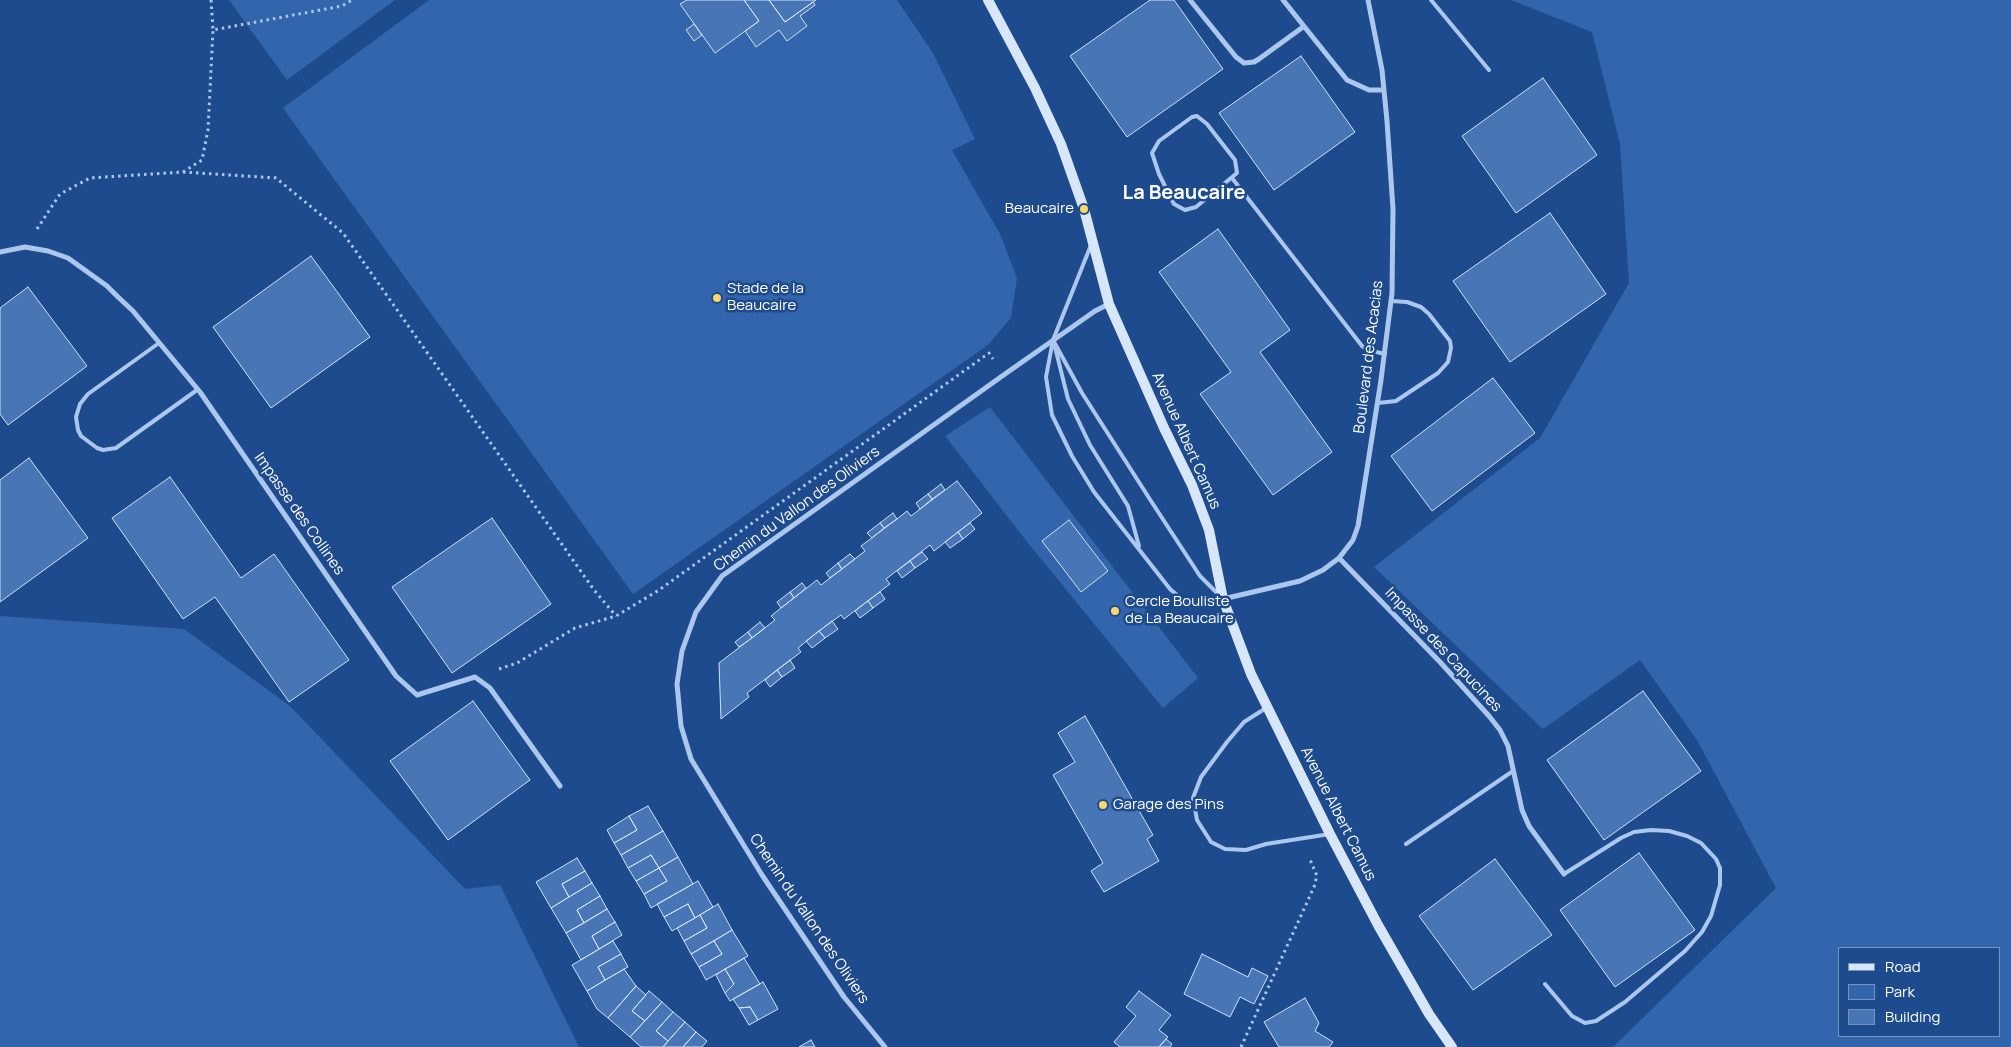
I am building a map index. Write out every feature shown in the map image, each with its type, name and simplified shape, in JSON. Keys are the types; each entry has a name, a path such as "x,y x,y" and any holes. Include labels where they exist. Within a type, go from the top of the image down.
{"street":[{"name":"Avenue Albert Camus","path":"988,0 1036,88 1061,144 1084,209 1109,304 1164,428 1192,485 1209,530 1223,599 1251,674 1330,834 1410,982 1452,1047"},
{"path":"1190,0 1236,57 1244,63 1259,60 1303,27"},
{"path":"1283,0 1347,80 1368,90 1384,90"},
{"name":"Boulevard des Acacias","path":"1223,599 1300,581 1323,570 1339,558 1353,540 1358,526 1378,403 1391,301 1392,209 1384,90 1382,70 1368,0"},
{"name":"Impasse des Collines","path":"0,252 25,247 48,251 68,258 118,296 197,390 396,676 418,695 474,677"},
{"name":"Chemin du Vallon des Oliviers","path":"885,1047 844,997 778,900 691,759 681,726 677,684 682,651 696,612 722,576 1053,340 1095,311 1109,304"},
{"name":"Impasse des Capucines","path":"1339,558 1490,716 1508,746 1522,810 1530,826 1564,874"},
{"path":"474,677 490,688 560,786"}],"lane":[{"path":"1430,0 1489,70"},
{"path":"1197,116 1207,124 1235,160 1237,173 1232,178 1196,207 1188,210 1178,208 1174,204 1160,174 1153,156 1154,148 1159,140 1189,119 1197,116"},
{"path":"1232,178 1362,346 1368,350 1385,354"},
{"path":"1092,243 1053,340 1046,377 1052,415 1072,456 1094,492 1170,589 1184,600 1204,604 1223,599"},
{"path":"1378,403 1388,403 1403,397 1438,373 1448,362 1450,354 1450,341 1429,314 1421,307 1413,304 1391,301"},
{"path":"1053,340 1068,399 1090,445 1128,506 1140,550"},
{"path":"1053,340 1082,393 1200,576 1223,599"},
{"path":"159,343 88,394 77,411 76,424 81,436 97,448 103,450 116,448 197,390"},
{"path":"1268,707 1244,722 1201,777 1193,798 1197,820 1211,842 1225,849 1246,850 1266,844 1330,834"},
{"path":"1406,844 1513,771"},
{"path":"1545,984 1572,1016 1585,1023 1596,1021 1625,1002 1685,951 1702,932 1711,916 1720,885 1720,868 1716,859 1701,843 1687,836 1669,831 1651,830 1634,832 1621,838 1564,874"}],"path":[{"path":"183,172 202,160 208,130 212,30 211,0"},
{"path":"212,30 342,6 352,0"},
{"path":"25,247 60,194 90,178 183,172 276,178 343,233 594,590 616,616"},
{"path":"474,677 517,663 576,628 616,616 659,590 989,353 1005,374"},
{"path":"1241,1047 1318,876 1301,838"}],"green space":[{"path":"229,0 395,0 287,80"},
{"name":"Stade de la Beaucaire","path":"429,0 897,0 933,53 975,139 952,150 1000,234 1017,278 1011,318 988,345 633,594 283,108"},
{"path":"1511,0 2011,0 2011,1047 1613,1047 1776,888 1697,740 1640,660 1543,729 1374,567 1540,438 1629,283 1620,144 1592,32"},
{"name":"Cercle Bouliste de La Beaucaire","path":"990,407 1198,678 1163,708 1028,543 945,436"},
{"path":"0,616 184,629 290,706 465,889 500,885 579,1047 0,1047"}],"building":[{"path":"687,0 744,0 759,21 715,53 680,4"},
{"path":"744,0 769,0 785,22 813,2 815,5 800,16 807,26 787,41 779,30 756,47 745,31 759,21"},
{"path":"769,0 816,0 785,22"},
{"path":"1150,0 1174,0 1223,69 1127,137 1070,56"},
{"path":"694,24 702,35 694,41 686,30"},
{"path":"1301,56 1355,132 1274,190 1219,113"},
{"path":"1543,78 1597,155 1516,213 1462,136"},
{"path":"1550,213 1606,294 1510,362 1453,281"},
{"path":"1218,229 1290,330 1260,352 1332,452 1273,495 1200,394 1231,372 1159,272"},
{"path":"311,256 370,337 271,408 213,327"},
{"path":"28,287 87,366 8,425 0,414 0,308"},
{"path":"1493,378 1535,433 1432,511 1391,456"},
{"path":"29,458 88,538 0,602 0,480"},
{"path":"170,477 241,578 274,554 349,660 289,702 215,597 183,619 112,518"},
{"path":"957,481 982,513 934,551 930,545 886,579 890,584 844,619 841,615 819,631 798,648 801,652 747,693 749,697 721,719 719,663 775,620 771,616 817,580 821,585 865,551 861,546 907,511 911,516"},
{"path":"941,484 945,490 932,499 928,494"},
{"path":"928,494 932,499 920,509 916,503"},
{"path":"893,513 897,519 884,528 880,523"},
{"path":"492,518 551,604 452,673 392,587"},
{"path":"1069,520 1108,571 1081,592 1042,541"},
{"path":"880,523 884,528 872,538 867,533"},
{"path":"970,523 975,529 963,539 958,532"},
{"path":"958,532 963,539 950,548 945,542"},
{"path":"922,552 928,559 915,568 910,561"},
{"path":"850,554 855,559 842,569 838,563"},
{"path":"910,561 915,568 902,578 897,571"},
{"path":"838,563 842,569 830,578 826,573"},
{"path":"802,583 806,588 794,598 790,592"},
{"path":"790,592 794,598 781,608 777,602"},
{"path":"880,592 885,599 873,608 868,601"},
{"path":"868,601 873,608 860,618 855,611"},
{"path":"832,621 838,629 825,638 819,631"},
{"path":"760,622 765,628 752,638 748,632"},
{"path":"819,631 825,638 812,648 806,641"},
{"path":"748,632 752,638 739,647 735,642"},
{"path":"790,660 795,668 782,677 777,670"},
{"path":"777,670 782,677 770,687 765,680"},
{"path":"1643,691 1701,771 1604,840 1547,760"},
{"path":"473,701 530,780 448,840 390,761"},
{"name":"Garage des Pins","path":"1085,716 1153,835 1147,839 1159,861 1104,892 1091,871 1103,863 1053,775 1075,762 1058,733"},
{"path":"648,806 663,831 621,855 614,843 637,830 629,816"},
{"path":"629,816 637,830 614,843 607,830"},
{"path":"663,831 678,857 659,868 651,855 628,868 621,855"},
{"path":"1639,853 1695,930 1615,987 1560,910"},
{"path":"651,855 659,868 636,881 628,868"},
{"path":"678,857 693,884 651,908 644,894 667,881 659,868"},
{"path":"577,858 585,871 562,884 569,897 551,908 536,882"},
{"path":"1495,859 1552,935 1473,990 1419,916"},
{"path":"659,868 667,881 644,894 636,881"},
{"path":"585,871 592,883 569,897 562,884"},
{"path":"698,881 713,907 695,918 688,904 664,917 657,904"},
{"path":"592,883 600,896 577,910 584,923 566,933 551,908"},
{"path":"600,896 607,909 584,923 577,910"},
{"path":"688,904 695,918 672,931 664,917"},
{"path":"718,904 732,930 691,954 684,941 707,928 700,915"},
{"path":"607,909 615,922 592,936 599,949 581,960 566,933"},
{"path":"700,915 707,928 684,941 677,928"},
{"path":"615,922 622,935 599,949 592,936"},
{"path":"732,930 748,956 706,980 699,967 722,954 714,941"},
{"path":"613,941 621,954 598,967 605,980 587,991 572,965"},
{"path":"714,941 722,954 699,967 691,954"},
{"path":"621,954 628,967 605,980 598,967"},
{"path":"1202,954 1248,977 1252,968 1268,976 1254,1004 1240,997 1230,1017 1184,994"},
{"path":"744,958 760,984 730,1001 725,993 734,984 725,969"},
{"path":"624,969 636,986 608,1018 597,1009 587,991"},
{"path":"725,969 734,984 725,993 716,975"},
{"path":"763,982 778,1009 758,1020 750,1007 739,1008 733,999"},
{"path":"636,986 646,995 632,1011 645,1021 630,1037 608,1018"},
{"path":"649,991 662,1002 645,1021 632,1011"},
{"path":"1139,991 1171,1015 1159,1030 1168,1037 1159,1047 1120,1047 1114,1042 1136,1016 1126,1007"},
{"path":"1305,998 1319,1023 1315,1031 1333,1042 1329,1047 1279,1047 1264,1022"},
{"path":"662,1002 673,1012 656,1031 668,1041 663,1047 641,1047 630,1037"},
{"path":"750,1007 758,1020 749,1025 739,1008"},
{"path":"673,1012 685,1022 668,1041 656,1031"},
{"path":"685,1022 696,1032 683,1047 663,1047"},
{"path":"696,1032 707,1041 702,1047 683,1047"},
{"path":"1166,1039 1172,1044 1170,1047 1159,1047"},
{"path":"811,1040 815,1047 799,1047"}],"place":[{"name":"Beaucaire","path":"1084,209"},
{"name":"Stade de la Beaucaire","path":"717,298"},
{"name":"Cercle Bouliste de La Beaucaire","path":"1115,611"},
{"name":"Garage des Pins","path":"1103,805"}],"district":[{"name":"La Beaucaire","path":"1184,193"}]}
